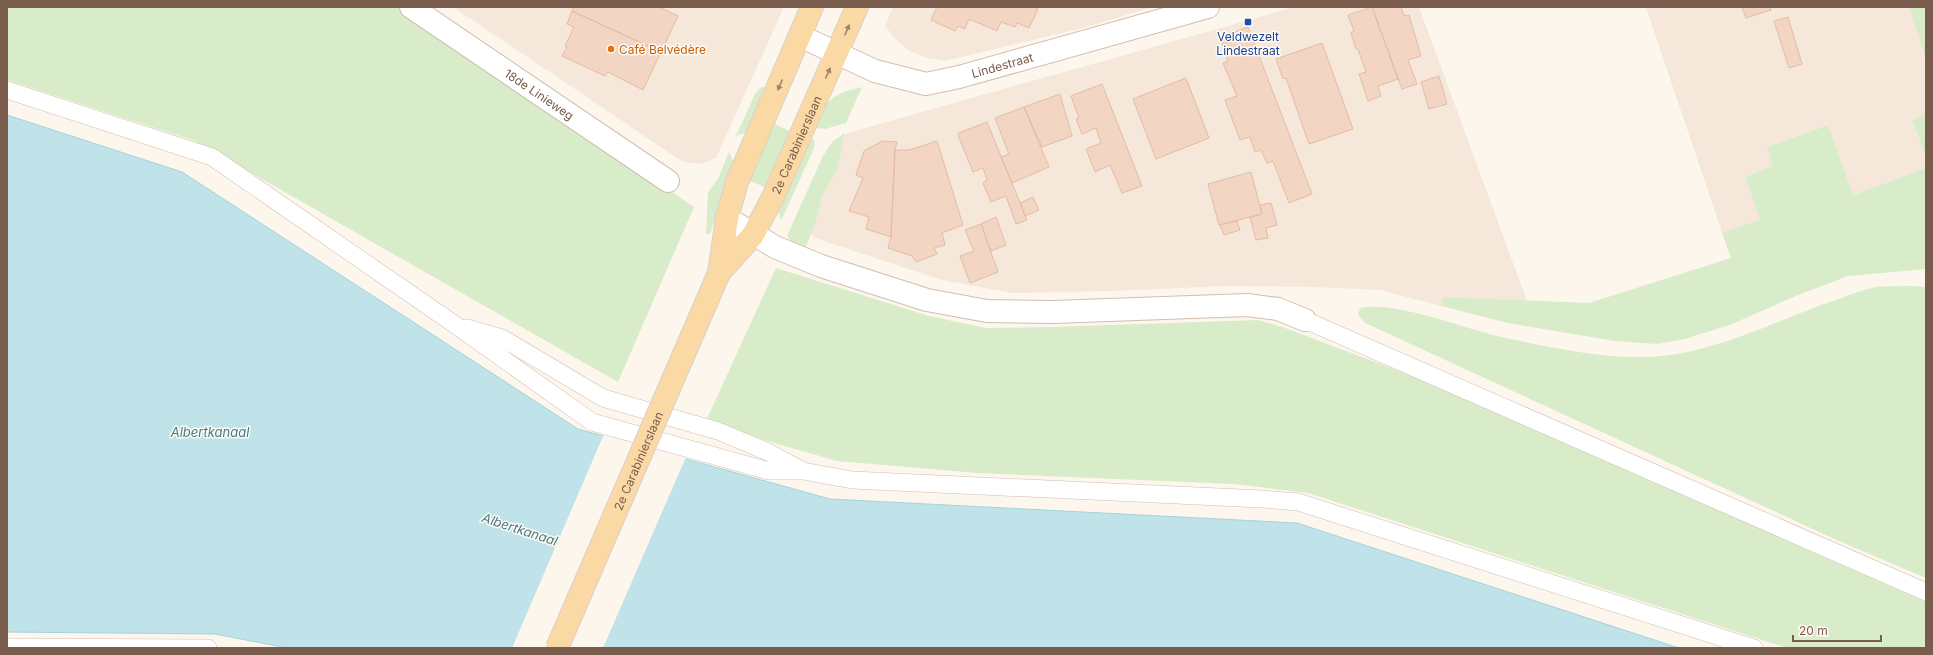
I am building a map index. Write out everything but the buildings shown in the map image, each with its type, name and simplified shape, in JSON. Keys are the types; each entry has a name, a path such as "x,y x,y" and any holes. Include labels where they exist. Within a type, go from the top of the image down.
{"main road":[{"name":"2e Carabinierslaan","path":"557,648 719,274 727,218 737,182 812,7"},
{"name":"2e Carabinierslaan","path":"719,274 753,235 773,197 857,7"}],"street":[{"name":"18de Linieweg","path":"411,7 668,181"},
{"name":"Lindestraat","path":"800,36 875,70 926,84 959,77 1208,7"},
{"path":"727,218 775,247 821,266 927,300 987,311 1061,311 1247,305 1278,309 1305,320"}],"lane":[{"path":"7,90 212,158 454,324 592,422 769,471 803,471 852,480 1262,499 1298,502 1754,648"},
{"path":"1305,320 1926,592"},
{"path":"454,324 502,338 603,398 718,432 768,452 803,471"},
{"path":"7,647 208,648"}],"shaded area":[{"path":"453,7 784,7 716,158 701,164 683,162"},
{"path":"893,7 1153,7 1083,28 945,61 927,58 909,51 894,38 885,25"},
{"path":"1295,7 1419,7 1527,301 1443,297 1441,306 1380,290 1313,287 1227,286 1013,293 942,280 815,238 806,229 833,149 847,133"},
{"path":"1646,7 1909,7 1926,60 1926,115 1912,120 1926,157 1926,168 1853,195 1827,125 1767,147 1774,166 1745,177 1760,219 1722,233"}],"green space":[{"path":"7,7 402,7 694,207 618,382 195,141 7,80"},
{"path":"1909,7 1926,7 1926,60"},
{"path":"761,87 768,87 749,131 736,136 755,94"},
{"path":"862,87 846,123 825,129 814,128 821,111 831,100 844,92"},
{"path":"1926,115 1926,157 1912,120"},
{"path":"773,123 791,132 767,188 750,181"},
{"path":"1828,125 1853,195 1926,168 1926,269 1848,276 1798,295 1732,324 1685,339 1656,344 1615,341 1508,323 1441,306 1443,297 1589,303 1731,258 1722,233 1760,219 1745,177 1773,166 1767,147"},
{"path":"845,133 837,169 822,196 814,227 805,249 793,243 787,236 823,156 833,141"},
{"path":"810,137 815,141 814,148 781,221 779,212"},
{"path":"729,152 735,165 710,234 706,234 708,192 718,179"},
{"path":"776,268 929,316 986,328 1258,320 1285,328 1415,377 1926,602 1926,648 1787,648 1308,493 1234,484 978,473 837,461 705,423"},
{"path":"1876,287 1926,287 1926,578 1839,541 1365,323 1358,315 1360,308 1392,308 1432,317 1506,338 1555,348 1621,357 1661,356 1711,346 1865,290"}],"water":[{"name":"Albertkanaal","path":"7,115 182,172 578,429 830,499 1297,523 1679,648 287,648 215,634 7,632"}],"pier":[{"path":"604,434 686,457 603,648 512,648"}],"place":[{"name":"Veldwezelt Lindestraat","path":"1248,22"},
{"name":"Café Belvédère","path":"611,49"}]}
